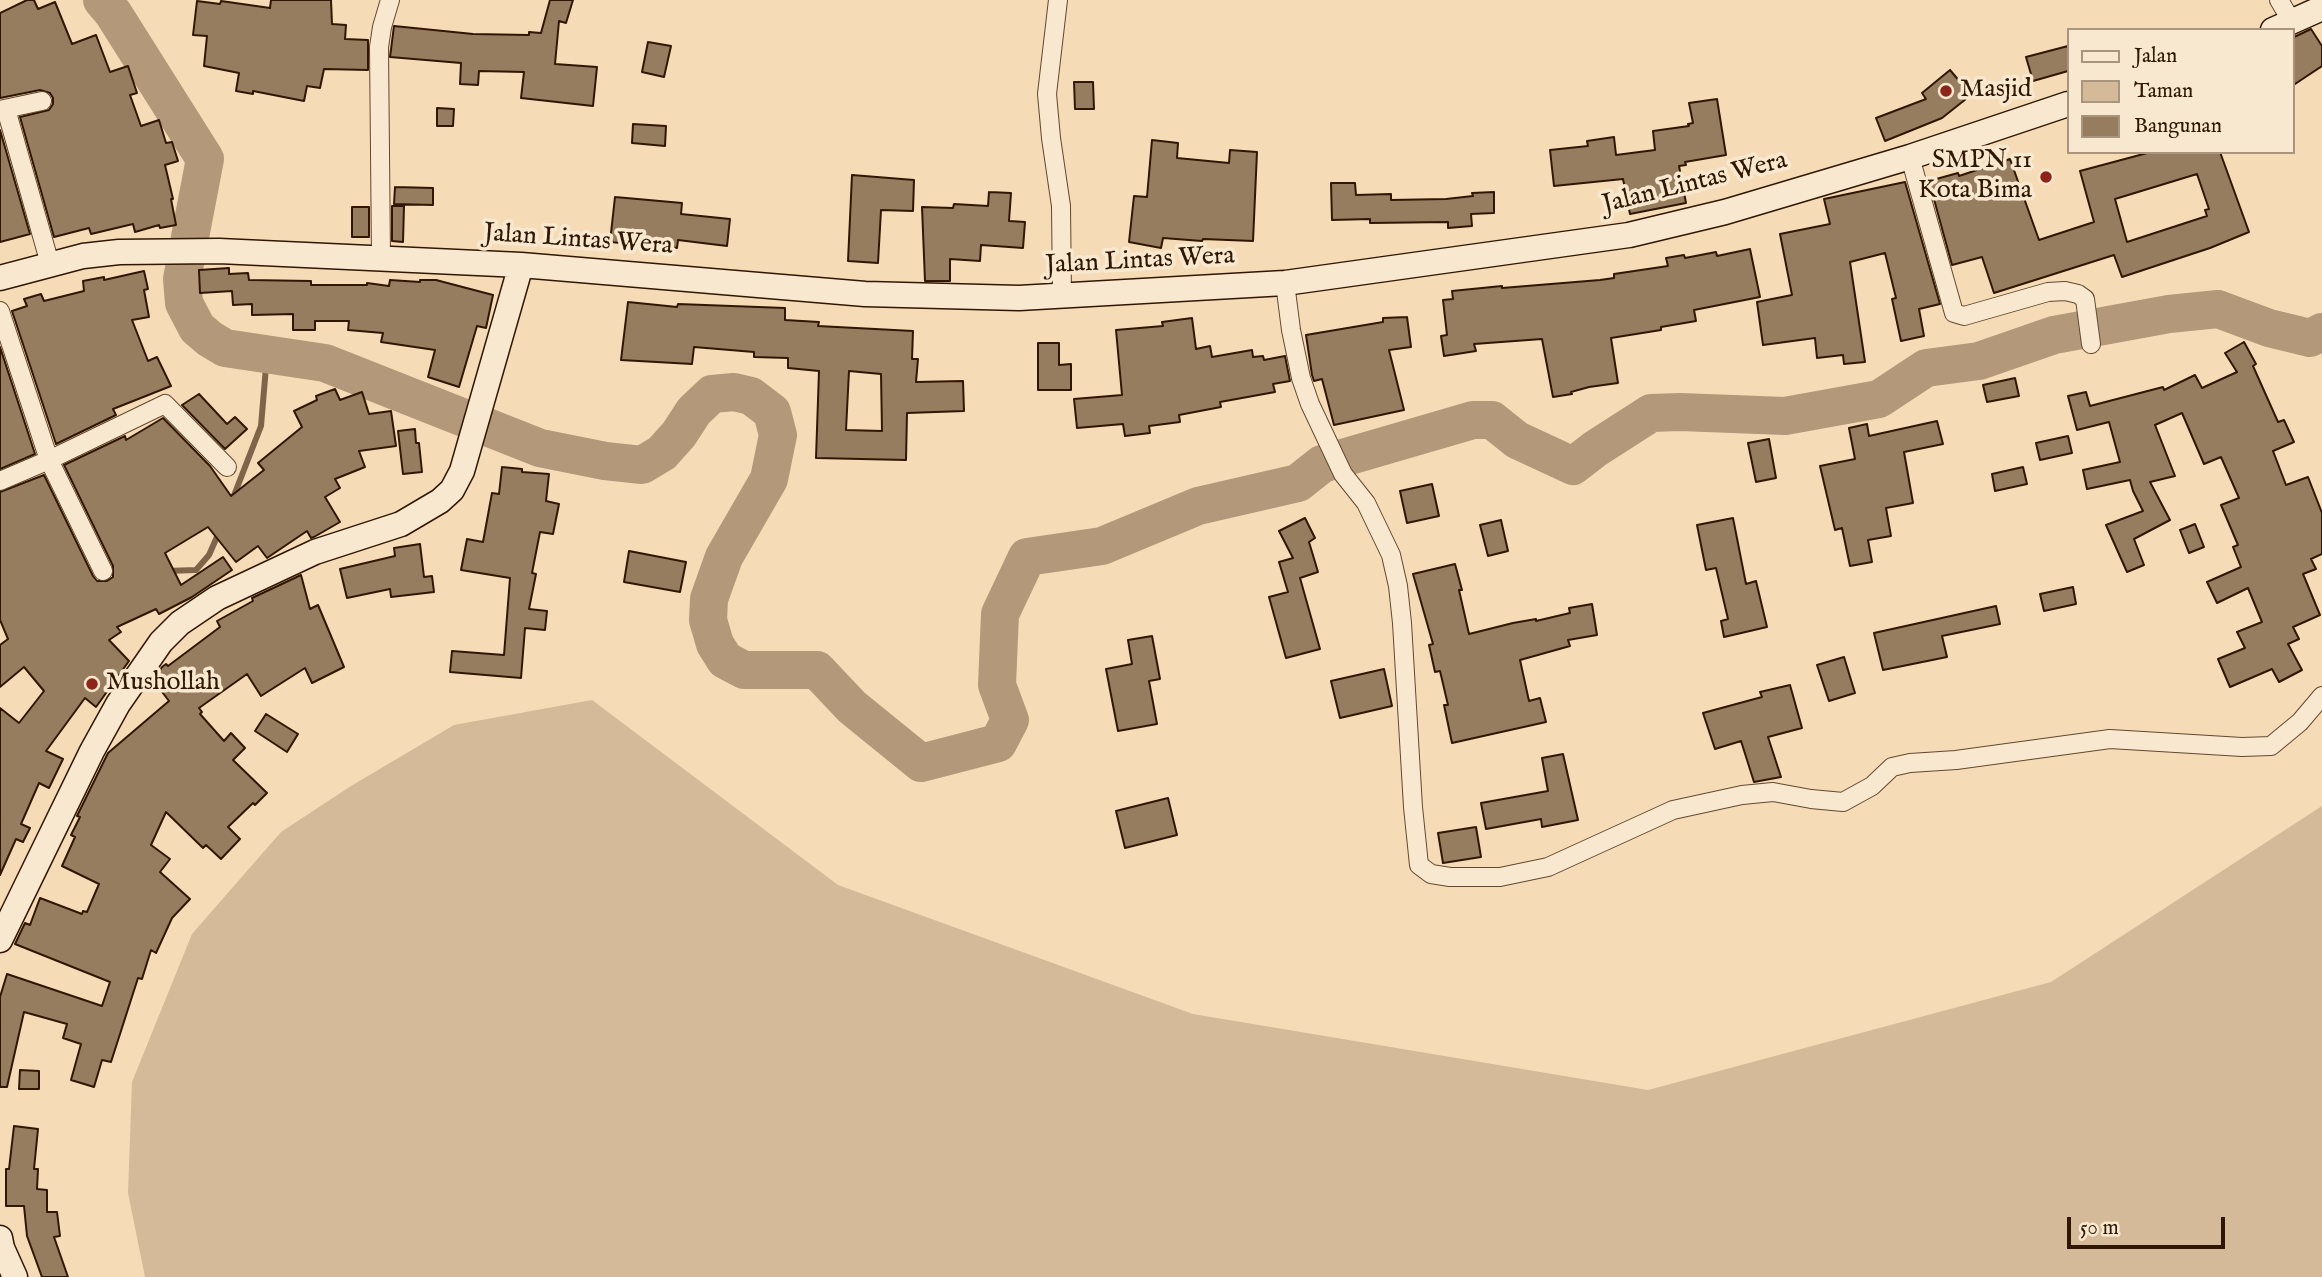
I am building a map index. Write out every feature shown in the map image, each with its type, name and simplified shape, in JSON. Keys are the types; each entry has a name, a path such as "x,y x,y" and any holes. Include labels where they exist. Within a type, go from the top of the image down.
{"main road":[{"path":"2282,26 2322,8"},
{"name":"Jalan Lintas Wera","path":"0,278 83,256 119,252 183,251 521,265 865,294 1062,297 1285,283 1629,235 1725,212 1910,157 2066,105"},
{"path":"0,940 92,751 118,704 161,642 199,609 265,573 315,552 401,524 440,501 452,490 462,471 521,265"},
{"path":"0,1238 15,1277"}],"street":[{"path":"381,258 379,47 390,0"},
{"path":"1058,0 1047,94 1062,206 1062,297"},
{"path":"2279,0 2282,26"},
{"path":"42,101 3,109 50,264"},
{"path":"1910,157 1954,313 1964,316 2048,292 2078,293 2085,299 2091,344"},
{"path":"1285,283 1291,330 1301,378 1310,404 1343,474 1366,503 1391,555 1402,623 1419,865 1431,874 1450,877 1500,877 1548,867 1673,810 1742,795 1773,792 1843,802 1872,786 1892,767 1910,763 1956,760 2110,740 2271,746 2300,722 2322,696"},
{"path":"0,311 49,460 103,571"},
{"path":"0,481 165,404 227,467"}],"green space":[{"path":"592,700 838,885 1193,1014 1648,1090 2051,982 2322,806 2322,1277 145,1277 128,1193 132,1082 192,934 281,832 351,786 454,725"}],"building":[{"path":"27,0 34,0 38,9 55,2 72,44 96,35 110,72 128,66 137,93 130,95 141,126 159,120 166,143 172,142 178,161 165,165 176,225 160,228 159,225 135,232 133,224 91,234 89,228 54,237 20,117 49,110 53,98 50,93 40,90 0,98 0,13"},
{"path":"271,0 331,0 332,24 346,25 345,39 368,40 368,70 324,69 320,88 307,86 304,101 253,91 253,94 236,91 239,73 204,66 207,36 193,35 197,1 220,4 221,1 270,8"},
{"path":"550,0 573,0 566,23 559,21 555,64 597,67 593,106 521,98 524,72 479,71 478,85 460,84 461,63 390,57 394,26 473,34 541,33"},
{"path":"2311,29 2322,46 2322,66 2294,85 2294,37"},
{"path":"648,42 671,46 664,77 642,72"},
{"path":"2066,47 2066,72 2033,81 2026,57"},
{"path":"1950,70 1971,95 1942,118 1885,141 1876,118 1926,99 1922,93"},
{"path":"1074,82 1093,82 1094,109 1075,109"},
{"path":"1717,99 1726,155 1685,162 1686,165 1679,166 1686,203 1630,214 1623,179 1554,186 1550,150 1588,146 1587,141 1614,137 1616,155 1655,150 1653,131 1689,126 1688,124 1693,123 1689,103"},
{"path":"437,108 454,109 453,126 437,126"},
{"path":"633,124 666,126 665,146 632,143"},
{"path":"0,130 30,234 0,242"},
{"path":"1152,140 1178,143 1177,158 1229,163 1230,150 1257,152 1253,241 1163,238 1161,248 1129,242 1134,196 1147,197"},
{"path":"2144,154 2221,154 2249,232 2122,277 2114,255 1994,293 1982,257 1952,265 1929,181 1958,173 1959,176 2010,159 2039,240 2094,222 2080,171","holes":["2197,174 2209,209 2205,210 2207,216 2127,242 2115,199"]},
{"path":"852,175 914,180 913,211 881,210 878,263 848,261"},
{"path":"1905,182 1940,304 1919,309 1924,336 1901,341 1892,299 1896,298 1885,253 1850,262 1865,362 1844,364 1843,355 1817,358 1815,338 1763,345 1757,302 1792,295 1780,234 1830,224 1824,199"},
{"path":"1331,183 1355,183 1356,195 1391,194 1391,200 1446,199 1473,196 1472,193 1494,192 1494,213 1471,214 1472,226 1448,228 1448,222 1370,223 1370,219 1332,220"},
{"path":"395,187 433,188 433,205 394,204"},
{"path":"989,192 1011,193 1009,221 1025,222 1023,248 981,245 980,261 950,259 950,281 925,281 922,207 953,208 954,204 988,206"},
{"path":"615,197 682,203 681,214 730,219 727,246 678,240 677,248 610,242"},
{"path":"392,206 404,206 403,242 392,241"},
{"path":"352,207 369,207 369,237 352,237"},
{"path":"1750,249 1760,297 1694,310 1696,321 1611,338 1618,383 1589,387 1571,392 1572,394 1553,397 1542,339 1474,344 1476,351 1444,356 1441,336 1447,335 1443,300 1453,299 1452,291 1600,280 1614,278 1614,274 1668,266 1666,258 1684,255 1685,258 1716,252 1717,256"},
{"path":"229,268 229,274 248,273 249,280 311,281 311,285 367,283 389,286 390,280 436,280 493,295 486,328 477,326 459,387 428,377 435,350 381,342 383,333 348,330 349,321 315,321 315,330 293,330 293,314 252,315 252,304 233,305 232,291 200,293 199,270"},
{"path":"144,271 149,317 132,320 148,361 157,357 171,386 113,409 116,415 56,444 12,311 27,306 24,299 41,294 44,301 84,291 83,281 104,277 104,280"},
{"path":"628,302 677,307 678,304 785,308 785,320 819,322 818,326 913,331 912,359 918,359 916,382 963,381 964,411 907,413 906,460 816,458 819,371 788,368 788,358 754,357 754,352 694,347 692,364 621,360","holes":["849,371 881,374 882,431 846,430"]},
{"path":"1407,317 1411,347 1389,350 1404,410 1334,425 1322,379 1314,381 1312,375 1306,335 1383,322 1383,318"},
{"path":"1192,318 1196,349 1210,346 1212,357 1252,350 1253,357 1263,356 1264,360 1285,356 1290,381 1273,384 1275,392 1220,402 1221,407 1179,415 1180,422 1149,426 1150,433 1125,436 1123,424 1077,428 1074,399 1122,395 1116,330 1163,326 1162,322"},
{"path":"2244,342 2256,364 2253,366 2278,422 2284,420 2294,442 2273,451 2286,485 2308,477 2322,513 2322,554 2311,559 2316,569 2303,574 2320,615 2293,627 2299,639 2288,644 2302,670 2279,682 2272,669 2230,687 2218,659 2245,648 2237,632 2262,622 2248,588 2217,603 2207,582 2241,567 2233,547 2238,545 2221,505 2239,498 2221,457 2204,464 2182,413 2155,425 2175,476 2150,482 2170,520 2134,539 2144,565 2127,572 2106,525 2143,511 2130,480 2087,489 2083,470 2120,462 2109,422 2077,430 2068,396 2086,392 2090,406 2163,387 2164,390 2195,375 2202,388 2237,372 2225,353"},
{"path":"1038,343 1059,343 1059,365 1071,364 1071,390 1038,390"},
{"path":"0,347 35,454 0,469"},
{"path":"2015,378 2019,396 1987,402 1983,385"},
{"path":"335,389 340,400 362,392 369,414 391,411 396,446 359,451 365,467 335,479 340,488 325,497 340,522 314,537 311,538 307,531 267,558 258,546 236,562 208,527 165,553 181,585 223,557 232,570 192,597 159,614 156,609 117,627 121,632 109,640 129,661 96,707 85,698 46,751 63,759 49,788 39,783 21,824 30,828 23,842 16,839 0,875 0,708 19,723 44,691 24,667 0,687 0,645 8,639 0,620 0,492 44,475 93,576 97,581 107,581 113,577 113,566 64,465 125,436 126,440 163,418 210,466 231,496 264,470 258,463 302,427 294,411 317,400 316,396"},
{"path":"199,394 227,424 235,417 247,429 225,449 182,405"},
{"path":"1937,421 1943,444 1904,452 1913,503 1886,508 1891,536 1868,540 1872,562 1850,566 1842,528 1835,530 1820,466 1855,459 1849,428 1867,424 1869,436"},
{"path":"415,429 422,472 403,474 398,431"},
{"path":"2068,436 2072,453 2040,460 2036,443"},
{"path":"1769,439 1776,478 1756,482 1748,443"},
{"path":"502,467 549,474 546,501 559,504 553,534 540,532 532,573 536,574 529,609 547,611 545,630 525,628 521,678 450,672 452,651 504,655 510,578 461,570 467,539 483,542 492,493 499,494"},
{"path":"2023,467 2027,484 1995,491 1992,474"},
{"path":"1432,484 1439,516 1407,523 1400,491"},
{"path":"1305,518 1315,538 1309,542 1318,572 1300,578 1320,649 1286,658 1269,597 1288,592 1279,562 1293,558 1279,531"},
{"path":"1733,518 1746,584 1756,581 1767,627 1724,637 1721,621 1728,619 1716,568 1706,570 1697,525"},
{"path":"1501,520 1508,551 1488,556 1480,525"},
{"path":"2195,524 2204,547 2189,553 2180,530"},
{"path":"420,544 424,577 432,576 434,592 391,597 390,589 347,598 340,569 395,556 394,548"},
{"path":"629,551 686,562 680,592 624,582"},
{"path":"1455,564 1469,634 1570,613 1569,608 1592,604 1597,635 1568,640 1570,646 1520,660 1529,701 1540,698 1546,722 1452,743 1444,705 1448,705 1440,671 1435,672 1429,645 1433,644 1413,574"},
{"path":"301,575 310,609 318,605 344,667 312,683 305,668 261,696 247,674 199,708 202,712 200,714 224,741 231,733 245,748 233,760 267,793 228,827 240,839 221,859 206,845 203,848 166,812 151,845 170,859 160,872 190,899 172,918 156,953 151,950 142,979 138,978 111,1062 102,1060 94,1087 71,1080 81,1044 63,1038 67,1024 24,1012 7,1087 0,1087 0,997 7,974 102,1006 110,982 15,944 25,923 30,925 40,898 82,914 83,911 87,912 99,884 62,866 75,837 71,835 80,817 77,816 108,753 169,701 153,680 162,667 166,664 168,666 220,627 217,621 253,601 252,598"},
{"path":"2073,587 2076,604 2044,611 2040,594"},
{"path":"1996,606 2000,624 1942,636 1947,657 1883,670 1874,633"},
{"path":"1152,636 1160,679 1149,681 1157,724 1118,731 1106,669 1132,664 1128,640"},
{"path":"1844,657 1855,693 1829,701 1817,665"},
{"path":"1384,669 1392,706 1340,718 1331,681"},
{"path":"1790,685 1802,728 1768,737 1781,777 1754,782 1741,741 1715,749 1703,713 1762,697 1760,692"},
{"path":"266,714 298,734 287,752 255,731"},
{"path":"1563,754 1578,820 1542,827 1541,819 1486,829 1481,803 1548,791 1542,758"},
{"path":"1168,798 1177,835 1125,848 1116,811"},
{"path":"1476,827 1481,857 1443,863 1438,833"},
{"path":"20,1070 39,1071 39,1089 19,1089"},
{"path":"14,1126 38,1129 34,1169 38,1169 37,1189 47,1190 47,1212 57,1212 60,1236 54,1237 68,1277 42,1277 27,1236 24,1206 6,1206 6,1169 9,1169"}],"waterway":[{"path":"102,0 113,13 205,159 182,279 184,303 197,328 225,348 325,363 540,448 605,461 642,465 662,453 694,411 712,394 734,392 751,396 772,412 778,435 769,479 724,557 709,599 708,620 715,644 725,660 744,670 817,670 852,707 921,763 998,743 1010,720 997,685 1000,614 1027,557 1102,546 1198,506 1298,483 1322,464 1473,420 1492,420 1517,440 1573,466 1651,413 1785,416 1879,399 1926,368 1979,361 2054,335 2169,314 2218,309 2269,328 2310,338 2322,332"},
{"path":"233,498 261,426 267,355"},
{"path":"166,571 196,570 209,555 220,530"}],"place":[{"name":"Masjid","path":"1946,91"},
{"name":"SMPN 11 Kota Bima","path":"2046,177"},
{"name":"Mushollah","path":"92,684"}]}
